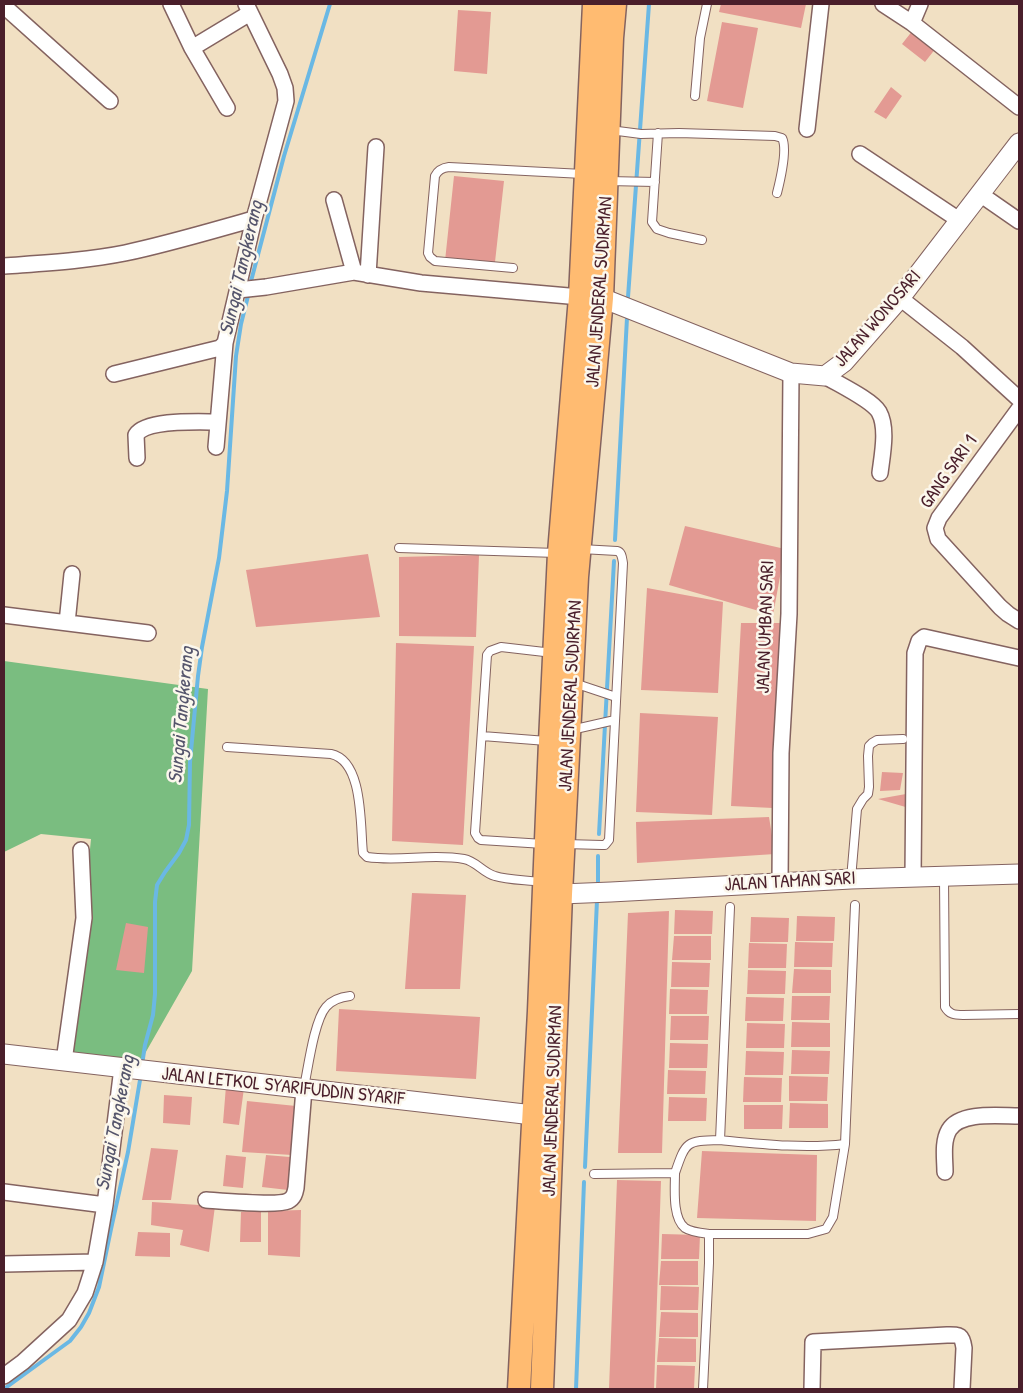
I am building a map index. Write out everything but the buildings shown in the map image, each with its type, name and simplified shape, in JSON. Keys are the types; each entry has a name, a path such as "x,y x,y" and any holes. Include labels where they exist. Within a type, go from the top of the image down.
{"main road":[{"name":"JALAN JENDERAL SUDIRMAN","path":"542,1389 554,844 550,742 555,653 570,551 591,298 604,179 594,4"},
{"name":"JALAN JENDERAL SUDIRMAN","path":"604,179 618,132 614,4"},
{"name":"JALAN JENDERAL SUDIRMAN","path":"554,844 570,731 572,682 570,551"},
{"name":"JALAN JENDERAL SUDIRMAN","path":"519,1389 533,1115 552,888"}],"street":[{"path":"171,4 192,48 227,108"},
{"path":"807,129 821,4"},
{"path":"883,4 912,23 1019,107"},
{"path":"912,23 920,4"},
{"path":"4,6 110,101"},
{"path":"192,48 248,8 280,74 287,97 254,219 225,343 216,447"},
{"name":"JALAN WONOSARI","path":"591,298 790,373 825,376 844,362 900,298 1019,142"},
{"path":"361,273 376,147"},
{"path":"860,154 960,220"},
{"path":"980,194 1019,222"},
{"path":"334,200 361,273"},
{"path":"4,266 84,260 126,253 254,219"},
{"path":"238,290 361,273 421,283 591,298"},
{"path":"900,298 962,348 1019,398"},
{"path":"114,374 220,348 225,343"},
{"name":"JALAN UMBAN SARI","path":"780,882 781,752 789,614 790,373"},
{"path":"825,376 868,401 880,413 883,432 880,473"},
{"name":"GANG SARI 1","path":"1019,409 938,518 935,528 938,539 1000,607 1019,621"},
{"path":"137,458 136,435 142,428 164,423 218,422"},
{"path":"67,623 72,574"},
{"path":"4,615 148,633"},
{"path":"912,877 915,653 919,641 924,637 1019,658"},
{"path":"64,1061 84,918 81,850"},
{"name":"JALAN TAMAN SARI","path":"552,888 610,892 780,882 1019,874"},
{"name":"JALAN LETKOL SYARIFUDDIN SYARIF","path":"4,1054 533,1115"},
{"path":"4,1376 23,1362 69,1320 85,1293 95,1262 105,1205 124,1068"},
{"path":"206,1200 272,1203 287,1202 292,1198 296,1188 304,1089"},
{"path":"945,1172 946,1139 949,1130 956,1123 968,1117 1019,1116"},
{"path":"4,1192 105,1205"},
{"path":"4,1264 95,1262"},
{"path":"812,1389 813,1342 946,1335 958,1335 963,1341 962,1389"}],"lane":[{"path":"695,96 700,38 707,4"},
{"path":"618,132 641,134 730,134 782,138 784,142 782,177 777,193"},
{"path":"658,134 652,222 657,229 668,233 702,240"},
{"path":"513,268 435,261 430,257 428,253 435,176 437,172 449,167 655,182"},
{"path":"399,548 617,550 622,558 614,696 609,840 602,845 481,840 476,836 488,654 490,651 501,647 555,653"},
{"path":"572,682 614,696"},
{"path":"570,731 613,721"},
{"path":"482,736 550,742"},
{"path":"851,879 857,809 868,794 870,787 869,746 877,740 903,739"},
{"path":"227,747 331,754 342,758 356,786 360,804 363,853 367,857 444,857 467,859 496,877 552,888"},
{"path":"944,876 944,1007 948,1012 963,1015 1019,1014"},
{"path":"845,1144 828,1146 790,1145 720,1140 698,1141 689,1144 684,1149 675,1173 677,1216 685,1228 708,1234 808,1234 826,1229 830,1224 833,1217 845,1144 855,905"},
{"path":"720,1140 730,907"},
{"path":"304,1089 316,1029 324,1010 333,1001 350,996"},
{"path":"594,1174 675,1173"},
{"path":"703,1389 709,1263 708,1234"}],"green space":[{"path":"4,661 208,689 192,971 139,1064 70,1055 91,839 41,834 4,852"}],"waterway":[{"name":"Sungai Tangkerang","path":"250,285 284,156 330,4"},
{"path":"628,297 649,4"},
{"name":"Sungai Tangkerang","path":"142,1065 153,1015 155,994 155,902 157,885 186,840 189,825 190,762 198,676 219,558 227,491 236,356 249,292"},
{"path":"615,540 627,318"},
{"path":"599,834 614,561"},
{"path":"598,856 598,882"},
{"path":"585,1167 597,900"},
{"name":"Sungai Tangkerang","path":"4,1389 70,1341 89,1313 99,1287 128,1152 141,1074"},
{"path":"576,1389 584,1182"}]}
